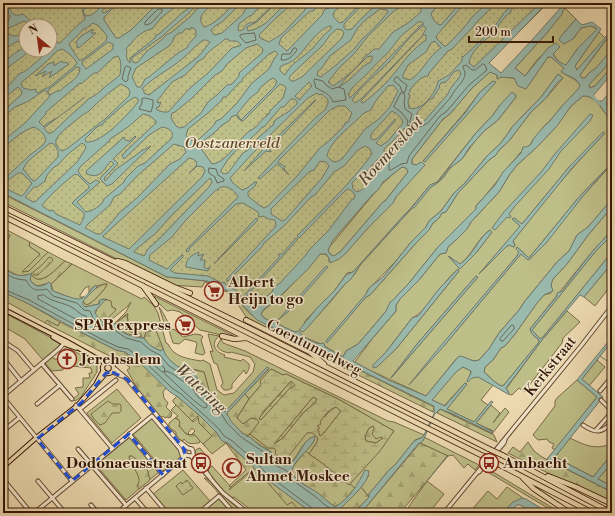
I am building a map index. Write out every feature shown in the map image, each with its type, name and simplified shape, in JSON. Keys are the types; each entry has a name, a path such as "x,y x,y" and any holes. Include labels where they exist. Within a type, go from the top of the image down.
{"highway":[{"name":"Coentunnelweg","path":"3,207 528,468 612,513"},
{"name":"Coentunnelweg","path":"3,216 496,462 593,513"},
{"path":"110,260 125,263 190,294"},
{"path":"142,285 156,304"},
{"path":"246,320 310,352 331,370"},
{"path":"222,336 234,339 248,338"},
{"path":"528,468 576,487 612,504"},
{"path":"518,474 534,489 570,513"}],"main road":[{"path":"3,309 87,353 104,364"},
{"path":"104,364 109,362 111,363 113,370 104,372"},
{"path":"4,466 66,414 78,407 104,372 104,364"}],"street":[{"path":"606,3 612,8"},
{"name":"Kerkstraat","path":"444,513 505,440 612,306"},
{"path":"3,341 18,351 34,370"},
{"path":"66,342 3,396 19,418 72,481"},
{"path":"3,359 21,381"},
{"path":"42,364 72,400"},
{"path":"113,370 127,379 177,440 186,449 193,450 192,456 206,476 210,478 223,493 248,513"},
{"path":"600,391 612,377"},
{"path":"112,448 78,407 116,380"},
{"path":"37,404 60,385"},
{"path":"596,430 612,412 601,400"},
{"path":"3,479 32,513 152,416 180,449 184,456"},
{"path":"3,431 19,418"},
{"path":"583,425 588,429 605,430 612,422"},
{"path":"129,434 163,474"},
{"path":"78,449 126,505"},
{"path":"117,513 184,456 186,449"},
{"path":"184,456 192,456"},
{"path":"38,481 65,513"},
{"path":"146,488 166,513"},
{"path":"199,513 219,496 234,513"},
{"path":"135,498 148,513"},
{"path":"91,505 98,513"}],"highlighted area":[{"path":"112,372 127,379 185,450 183,458 163,475 129,434 72,481 37,439 82,402 106,373"}],"green space":[{"name":"Oostzanerveld","path":"3,3 548,3 488,62 475,85 436,126 412,157 381,185 332,244 319,254 285,292 263,311 257,319 250,314 232,294 222,287 204,281 185,278 3,191"},
{"path":"565,8 576,19 561,36 573,39 581,28 591,26 597,30 578,48 566,66 556,58 550,47 537,60 525,76 515,68 546,34"},
{"path":"599,32 605,38 577,70 575,66"},
{"path":"607,39 612,44 609,53 604,60 585,78 582,78 580,75"},
{"path":"612,56 612,67 595,86 590,88 589,84 602,71"},
{"path":"548,57 551,57 564,68 562,72 576,80 580,85 580,88 546,124 530,145 514,159 476,206 476,209 438,247 358,344 346,351 343,357 321,344 301,336 300,333 284,327 276,321 272,322 264,318 261,314 264,309 287,289 320,254 325,254 329,258 329,262 339,259 393,203 396,197 415,175 416,165 412,164 412,159 443,119 450,114 472,88 490,72 497,75 497,79 501,77 514,78 517,83 527,87","holes":["558,74 563,78 546,98 531,112 509,141 458,193 446,212 442,213 429,230 370,295 366,297 327,342 326,341 367,294 367,291 395,262 426,227 429,221 441,211 454,193 464,184 487,156 500,144 512,127 541,97","493,81 424,162 423,161 480,92","516,97 498,120 484,131 475,141 462,159 450,168 443,178 431,187 411,208 430,185 437,182 500,105","411,209 361,264 354,275 303,332 305,321 335,290 347,273 353,272"]},
{"path":"583,96 588,96 596,101 612,121 612,141 610,145 612,150 612,163 579,197 529,258 517,247 519,252 517,256 433,356 443,347 521,254 530,259 612,164 612,199 588,227 577,235 569,251 557,262 525,301 499,333 489,349 479,360 476,361 456,359 426,396 354,363 396,311 396,305 400,299 419,280 440,254 446,253 448,247 467,229 471,222 499,192 517,165 552,131 571,106","holes":["605,133 569,172 535,213 513,241 515,245 514,247 509,245 506,247 479,274 521,226 513,220 514,218 522,224 570,166","490,230 492,232 476,253 460,268 449,256 459,265 468,257 486,233","458,269 459,271 396,349 373,365 386,352 412,318 423,310 452,274","476,276 478,277 391,378 417,344"]},
{"path":"402,167 406,168 408,172 385,201 340,252 334,256 330,254 328,250 340,231 383,183"},
{"path":"3,194 167,277 207,281 220,287 231,293 267,325 343,362 342,367 273,329 272,331 247,318 231,294 205,282 202,287 169,285 3,202"},
{"path":"612,207 612,230 591,253 530,329 532,334 539,340 539,342 504,385 501,386 484,372 485,367 493,360 501,348 505,346 515,334 544,295 551,293 551,283 553,279 567,264 589,234"},
{"path":"3,228 30,242 29,246 40,254 23,272 29,271 48,252 65,261 51,274 39,279 35,279 31,274 19,276 9,271 3,267 3,243 9,238 10,235 3,236"},
{"path":"612,234 612,252 540,339 532,330 595,252"},
{"path":"30,242 48,252 29,271 22,272 40,254 29,246"},
{"path":"49,257 53,260 38,275 34,275 33,272"},
{"path":"65,261 72,264 51,284 49,283 37,286 30,281 31,274 35,278 44,278"},
{"path":"612,263 612,284 595,306 584,297"},
{"path":"72,264 142,299 144,297 154,306 158,313 166,343 170,348 177,355 182,357 201,361 203,360 210,364 217,390 224,395 234,393 253,372 255,364 250,357 221,350 217,346 221,339 223,343 245,351 388,421 394,422 424,435 423,437 415,440 369,494 369,497 361,487 369,475 355,488 349,485 394,431 338,399 286,374 283,375 271,369 261,385 249,399 245,394 269,369 267,367 225,412 210,394 204,372 179,367 170,361 163,351 155,328 146,332 144,338 141,337 141,335 126,330 125,328 128,319 127,314 115,323 126,312 131,302 112,319 112,325 108,324 108,319 116,309 112,307 108,300 103,299 99,301 99,304 85,307 82,305 83,301 86,305 95,299 104,290 107,284 93,287 89,293 89,286 85,288 80,295 80,297 84,297 80,300 53,291 51,284"},
{"path":"107,284 106,287 101,293 92,302 86,305 83,301 88,295"},
{"path":"3,292 27,303 60,322 58,326 47,321 45,323 3,300"},
{"path":"154,296 234,336 234,338 200,330 180,312 173,310 167,311 153,298"},
{"path":"104,300 111,301 112,307 116,309 109,317 108,324 98,318 95,314"},
{"path":"159,307 171,325 170,328 173,330 174,329 183,337 195,334 203,337 201,340 205,353 203,355 195,353 196,342 185,339 179,344 173,343 168,327 165,326"},
{"path":"567,311 580,322 563,338 562,343 524,392 519,388 512,395 508,394 509,393 506,389 542,340"},
{"path":"3,312 57,341 60,343 59,346 43,360 25,339 3,326"},
{"path":"127,314 128,321 125,328 128,331 141,334 141,337 127,334 116,326 116,324"},
{"path":"47,320 58,326 60,322 116,350 125,352 140,363 167,387 163,392 164,398 168,403 166,407 172,413 171,417 165,418 163,416 159,419 142,397 127,370 130,368 127,365 45,323"},
{"path":"155,328 163,348 161,351 149,345 144,338 146,332"},
{"path":"208,334 219,336 214,345 216,350 225,355 224,357 241,361 243,359 249,364 246,374 244,370 232,384 232,388 228,390 224,390 221,386 223,383 217,364 214,363 210,351 213,352"},
{"path":"67,347 97,364 97,372 81,397 75,401 73,399 79,394 75,388 83,387 83,378 90,378 89,373 92,373 91,368 72,366 74,356 70,354 71,352 64,351 64,354 61,356 59,353"},
{"path":"52,357 54,359 61,359 63,370 52,371 45,363"},
{"path":"597,360 605,367 589,386 582,379"},
{"path":"343,362 434,407 433,412 342,367"},
{"path":"179,367 204,372 210,394 202,387 193,372 187,374"},
{"path":"463,367 471,371 468,381 477,376 493,385 481,400 488,405 474,422 447,409 467,384 465,383 444,406 432,400 451,377"},
{"path":"271,369 283,375 286,374 338,399 394,431 380,451 349,485 309,454 318,438 312,433 307,433 284,462 275,453 276,450 274,448 268,448 250,434 259,422 256,419 251,418 243,424 237,418 249,399 261,385 260,381","holes":["291,381 295,385 290,388 261,420 259,419 263,412","313,397 317,399 315,403 304,412 283,438 274,444","336,407 341,411 321,436 317,430 320,428 317,426 321,424 320,422 323,417","373,426 374,428 372,434 376,439 381,437 383,438 376,443 366,441 365,436 369,428"]},
{"path":"577,380 597,397 555,450 552,448 554,444 549,442 547,439 538,440 533,435 555,406 555,401 557,398"},
{"path":"291,381 295,385 290,388 261,420 258,419"},
{"path":"117,389 141,418 112,443 87,413"},
{"path":"245,394 249,399 237,418 243,424 251,418 260,422 250,434 246,436 232,422 227,413"},
{"path":"177,396 200,416 219,437 255,467 231,487 229,486 246,470 226,443 212,454 203,444 212,436 199,423 198,416 192,421 173,402"},
{"path":"313,397 317,399 315,403 304,412 283,438 274,444"},
{"path":"108,401 113,404 120,404 121,411 119,413 112,413 105,423 100,425 91,414"},
{"path":"176,405 193,422 198,418 200,423 213,436 203,444 194,435 191,435 195,431 192,428 188,433 190,435 185,433 177,418 175,418 178,416 171,410"},
{"path":"491,405 500,413 493,423 505,408 509,412 492,434 440,409 493,431 476,423"},
{"path":"336,407 341,411 321,436 316,431 318,425 324,417"},
{"path":"440,409 494,435 497,442 437,413"},
{"path":"152,417 179,451 181,457 164,471 132,433"},
{"path":"175,418 179,420 179,426 186,434 194,434 200,441 199,443 189,443 184,439 182,442 176,436 176,432 169,428 169,423"},
{"path":"373,426 383,438 376,443 366,441 365,436 369,428"},
{"path":"312,432 318,438 309,454 305,451 313,443 315,436 306,442 293,460 285,466 269,450 246,436 250,434 268,448 274,448 276,450 307,433"},
{"path":"130,437 159,472 126,500 96,465"},
{"path":"424,437 479,465 475,470 468,464 464,468 453,455 448,456 420,443"},
{"path":"570,438 585,445 596,447 601,447 612,443 612,454 593,477 555,457"},
{"path":"528,442 534,451 542,457 612,492 612,505 508,453 513,447 520,452"},
{"path":"420,443 448,456 400,513 361,513"},
{"path":"200,448 211,463 209,465 200,456 195,457 195,451"},
{"path":"305,451 355,488 343,502 335,507 292,474 292,468"},
{"path":"129,456 132,456 139,461 148,471 150,480 139,489 137,486 139,482 138,475"},
{"path":"612,463 612,486 598,479"},
{"path":"212,466 231,487 229,490 254,469 311,513 255,513 234,497 231,498 216,483 204,467 209,471 208,469"},
{"path":"488,469 561,513 556,513 486,471"},
{"path":"183,470 210,501 196,513 167,513 152,495"},
{"path":"263,477 312,513 301,513 292,502 287,505"},
{"path":"204,478 213,483 229,501 244,513 234,513"},
{"path":"187,480 193,488 183,495 176,486"},
{"path":"427,481 444,494 429,513 406,513 405,512"},
{"path":"361,487 369,497 354,513 344,512 341,508"},
{"path":"507,487 523,498 508,507 502,513 469,513 488,491 497,499"},
{"path":"219,498 231,513 201,513"}],"water":[{"path":"3,3 8,3 14,15 23,14 27,18 18,18 18,24 7,30 9,35 18,36 18,41 3,50 3,44 7,40 3,33 3,24 9,20 10,16 7,10 3,10"},
{"path":"88,3 91,3 83,11 85,16 91,15 95,12 102,3 110,3 102,11 103,13 118,3 104,17 104,20 116,38 119,38 131,30 154,7 162,3 180,3 161,18 152,29 140,34 129,45 126,49 126,54 130,63 130,58 155,38 156,35 182,13 198,3 188,14 160,38 132,58 132,61 135,63 138,62 147,51 166,35 172,32 191,16 202,3 212,3 201,17 204,27 212,24 227,12 234,3 242,3 211,30 214,35 222,33 243,14 246,8 253,3 263,3 251,16 239,24 239,31 243,30 247,24 254,23 275,3 257,22 247,27 248,31 256,29 266,23 286,3 293,3 259,35 260,38 269,42 282,34 305,10 304,3 311,5 312,3 321,3 313,11 310,11 281,38 279,44 287,51 322,15 325,9 329,8 327,3 338,5 342,3 334,12 333,16 339,23 343,22 359,5 364,3 344,24 344,28 347,30 352,29 378,3 408,3 394,11 368,36 354,54 339,68 328,82 333,86 360,64 366,55 374,49 379,49 393,32 408,23 421,12 421,3 439,3 431,14 433,19 441,25 460,3 465,3 437,35 436,38 444,46 446,46 485,3 496,3 452,49 448,51 428,76 420,79 410,90 408,94 410,95 408,101 409,108 414,108 419,107 428,100 437,86 438,81 449,75 462,61 462,56 463,57 492,30 504,13 514,3 518,3 472,55 469,63 474,67 540,3 547,3 489,63 501,73 563,5 565,8 562,12 563,13 515,68 525,76 548,48 556,43 560,47 553,54 558,61 566,65 578,48 597,29 591,26 581,28 573,39 564,44 559,40 561,36 576,19 582,25 592,22 601,29 575,66 577,70 609,33 610,34 580,75 582,78 585,78 596,68 612,49 610,60 607,65 589,85 590,88 595,86 612,67 612,73 593,96 597,101 602,101 612,90 612,97 606,104 612,109 612,121 596,101 588,96 583,96 571,106 557,126 517,165 499,192 471,222 467,229 448,247 446,253 440,254 419,280 400,299 396,305 396,311 353,361 388,380 426,396 458,357 461,356 474,361 479,360 557,262 569,251 577,235 588,227 612,199 612,207 589,234 567,264 553,279 551,285 553,291 544,295 515,334 505,346 501,348 493,360 485,367 484,372 501,386 504,385 539,342 539,340 532,334 530,329 557,296 557,293 562,291 591,253 612,230 612,235 595,252 532,330 540,339 612,252 612,263 584,297 580,295 542,340 506,388 509,393 508,394 478,377 472,378 468,382 467,381 471,371 463,367 456,372 432,400 445,406 465,383 467,384 447,409 474,422 491,401 493,402 476,423 493,432 492,433 440,409 434,415 423,441 418,444 361,513 354,513 369,497 369,494 414,441 423,437 434,414 434,406 257,320 231,293 220,287 207,281 167,277 3,193 3,180 43,145 46,140 42,132 34,127 21,133 3,148 3,141 25,123 50,96 45,90 27,102 15,107 3,117 3,111 22,94 18,87 3,99 3,89 20,73 24,72 41,58 50,58 22,82 21,84 23,88 31,90 36,89 36,92 38,93 48,88 75,66 77,63 68,53 62,49 58,51 58,43 60,43 85,19 82,10","holes":["380,9 387,10 388,12 354,49 321,77 317,75 318,71 330,56 351,40 357,29 364,21","418,22 422,22 424,24 421,25 350,98 348,94 386,55 401,36","93,23 99,26 107,36 106,41 82,60 79,60 69,44 83,29","331,26 331,29 313,48 294,64 285,75 280,71 280,67 294,60 321,30","423,26 425,27 426,29 422,36 361,99 355,103 352,100 364,85 389,62","191,27 196,30 196,36 188,47 145,79 141,87 137,87 132,77 136,68 169,46 175,36 182,33 185,29 191,29","337,29 342,30 344,33 342,38 302,77 294,81 291,81 289,78 323,45 330,35","423,35 426,35 426,40 406,58 389,80 363,103 361,101","225,39 240,43 241,45 232,48 208,73 190,88 168,112 157,110 156,108 159,107 161,102 158,103 157,101 172,82 185,75 197,62 204,58 211,50","203,40 210,42 199,56 149,95 144,93 144,90 142,89 146,85 177,63","435,41 441,48 432,55 415,77 410,80 403,78 408,65 426,52 431,43","108,42 113,44 113,49 86,69 82,64 83,61","257,44 263,49 262,53 239,73 239,76 232,84 227,85 208,102 201,113 184,127 180,128 176,126 171,118 172,113 191,99 215,75 222,71 227,64 246,48","275,51 278,54 269,69 252,83 237,103 221,119 216,121 214,125 196,142 189,139 186,135 188,129 209,112 222,100 223,97 226,97 269,54","118,56 121,63 120,75 101,91 88,99 54,131 48,133 44,128 57,118 46,124 44,127 39,122 46,112 80,83 81,84 94,73 97,73 114,57","367,57 373,57 370,63 365,65 348,81 339,87","548,57 551,57 564,68 561,72 575,79 580,85 579,88 534,138 530,145 523,147 521,153 503,172 495,185 476,206 476,209 438,247 409,283 390,302 386,311 358,344 346,351 343,357 325,347 324,343 321,344 313,342 298,331 295,332 278,324 276,321 272,322 264,318 261,314 264,309 275,301 309,268 320,254 326,254 330,263 339,259 393,203 396,197 425,165 421,162 416,165 412,164 412,159 443,119 450,114 472,88 490,72 497,75 498,79 501,77 514,78 518,86 526,89","77,67 80,68 78,75 60,91 50,95 48,92 48,90","459,70 461,74 450,88 448,94 425,120 419,124 415,123 414,120 418,111 430,99 432,99 440,87 439,86 441,83 446,82 454,72","273,78 277,81 275,86 241,120 237,114 250,98 258,92 260,88","309,82 312,86 299,100 295,96","121,84 128,88 130,92 129,96 105,119 68,148 62,151 60,150 57,147 56,140 64,130","280,84 285,86 286,88 283,98 270,111 269,114 267,114 267,116 258,125 247,133 227,156 217,163 212,164 200,147 202,142 230,120 231,117 236,115 243,121","393,85 398,91 390,107 379,119 365,129 342,159 336,162 332,161 327,156 332,144 364,113 371,110 375,102 388,86","317,93 319,95 322,94 328,100 325,110 316,117 258,178 260,179 277,164 289,175 284,169 285,167 278,162 279,160 330,110 338,106 345,106 352,113 348,122 345,123 344,126 320,148 297,176 268,206 264,208 248,196 248,192 257,182 242,190 233,183 230,178 267,138 308,98","135,97 138,99 138,102 115,127 100,138 86,142 85,139 97,127 103,124 127,102","291,99 295,99 297,104 275,120 273,125 259,137 248,150 243,153 228,173 224,174 221,172 229,158 240,146 242,146 262,127 264,127 281,107 284,107","392,111 400,117 403,123 389,140 381,146 376,143 396,120 395,119 378,138 374,140 371,139 371,134","143,114 150,116 156,121 156,123 126,151 122,156 124,159 149,135 162,127 167,128 172,132 172,138 145,163 138,166 125,179 124,182 104,199 99,206 86,212 77,202 100,182 96,180 90,184 78,171 80,167","405,128 407,132 399,144 388,153 384,152 384,149","50,143 54,144 58,151 58,157 35,181 32,180 23,169 28,161","82,143 85,145 86,148 77,162 36,201 33,202 25,197 34,187 37,187 45,181 47,175 67,155","174,144 184,147 186,152 180,159 170,164 138,197 118,214 101,234 97,234 85,228 110,205 114,197 120,194 137,176","365,146 370,149 372,154 355,176 297,236 299,238 348,189 355,195 354,199 352,199 329,230 280,283 274,287 272,292 257,301 252,307 245,299 298,239 296,238 282,254 279,254 279,257 242,298 236,290 226,285 224,282 222,283 208,276 175,273 170,270 183,257 183,255 167,269 149,260 150,255 172,237 185,221 216,190 219,190 218,189 221,187 227,187 235,192 238,197 186,250 187,252 236,204 243,203 258,212 258,216 275,220 276,226 226,280 228,281 262,247 264,243 285,225 311,197 315,195 334,172 344,166 358,150","380,157 383,157 386,163 366,186 357,192 353,189 352,183 363,172 369,170","189,158 197,162 196,166 189,173 197,166 203,167 205,171 202,177 129,249 103,237","320,161 326,162 329,166 322,178 285,220 282,221 271,214 271,209 309,172 314,170","402,167 406,168 408,172 385,201 340,252 334,256 330,254 328,250 333,240 378,190 383,182","18,173 22,173 32,183 21,196 5,188 4,185 7,181","75,174 89,186 89,188 72,203 84,213 84,217 80,225 56,214 53,210 50,211 42,206 57,189","210,178 212,182 209,187 148,249 144,256 134,251 156,233 171,216"]},
{"path":"93,29 91,33 96,33 77,48 76,42 81,36"},
{"path":"18,51 18,58 21,58 3,72 5,62"},
{"path":"61,61 69,64 49,78 52,71 42,77 46,71 35,76 48,64 54,62 54,66"},
{"path":"558,74 563,78 557,83 546,98 531,112 509,141 458,193 446,212 442,213 429,230 370,295 366,297 327,343 326,341 366,294 369,288 383,277 412,241 426,227 429,221 441,211 454,193 464,184 487,156 500,144 512,127 541,97"},
{"path":"493,81 496,82 425,162 423,161 465,113 480,92"},
{"path":"512,92 516,95 516,97 498,120 484,131 469,148 462,159 450,168 443,178 436,184 431,187 414,208 412,208 361,264 351,279 309,326 303,332 299,330 317,308 335,290 346,275 353,272 414,205 430,185 438,182 475,134"},
{"path":"315,100 269,149 271,152 266,151 244,171 266,146"},
{"path":"590,114 593,115 590,121 561,151 549,169 515,206 509,214 511,216 510,218 507,217 495,230 492,228 503,213 542,171"},
{"path":"603,132 605,133 572,168 513,241 515,246 509,245 506,247 479,274 520,226 512,219 514,218 522,224 570,166"},
{"path":"135,136 136,137 113,159 118,163 104,178 105,181 115,170 151,146 112,184 107,186 100,179 114,164 111,161 99,174 87,174 86,171 124,137 125,140 130,141"},
{"path":"612,163 583,196 547,242 530,259 528,260 521,254 409,385 517,256 519,252 516,249 517,247 529,258 579,197"},
{"path":"256,218 258,220 214,264"},
{"path":"490,230 492,232 476,253 460,269 448,256 460,264 465,261 486,233"},
{"path":"199,252 198,256 204,254 200,260 205,260 204,267 207,269 210,267 208,271 186,267 188,259"},
{"path":"326,266 328,267 289,311 278,320"},
{"name":"Watering","path":"3,267 11,273 17,275 32,273 30,279 34,284 41,286 49,282 52,290 65,296 77,299 85,297 96,285 97,287 83,301 83,305 85,307 99,304 100,300 106,299 95,311 100,320 109,324 116,323 117,327 123,332 131,336 144,338 147,343 161,351 163,348 170,360 187,374 193,372 202,385 204,391 210,394 225,412 267,367 269,368 227,413 227,415 243,434 246,434 246,436 250,437 259,445 271,452 275,458 285,466 294,460 310,438 315,436 314,441 295,463 292,473 300,482 318,493 335,507 349,495 365,470 369,471 368,476 362,486 341,508 346,513 312,513 265,478 228,443 222,441 216,432 200,416 170,392 140,363 125,352 116,350 3,292"},
{"path":"458,269 459,271 396,349 377,367 373,368 373,365 386,352 412,318 418,316 439,289"},
{"path":"476,276 478,277 391,378 417,344"},
{"path":"612,337 612,341 582,379 603,397 555,457 593,477 612,454 612,463 598,479 612,486 612,492 547,459 597,397 577,380"},
{"path":"522,498 549,513 533,513 520,505 517,505 509,513 502,513 513,502"}],"waterway":[{"path":"591,95 600,104"},
{"path":"57,118 85,97"},
{"path":"600,356 607,361 612,355"},
{"path":"424,485 447,456"}],"place":[{"name":"Albert Heijn to go","path":"214,291"},
{"name":"SPAR express","path":"185,325"},
{"name":"Jerehsalem","path":"67,359"},
{"name":"Dodonaeusstraat","path":"201,463"},
{"name":"Ambacht","path":"489,463"},
{"name":"Sultan Ahmet Moskee","path":"232,468"}],"water label":[{"name":"Roemersloot","path":"390,150"}]}
